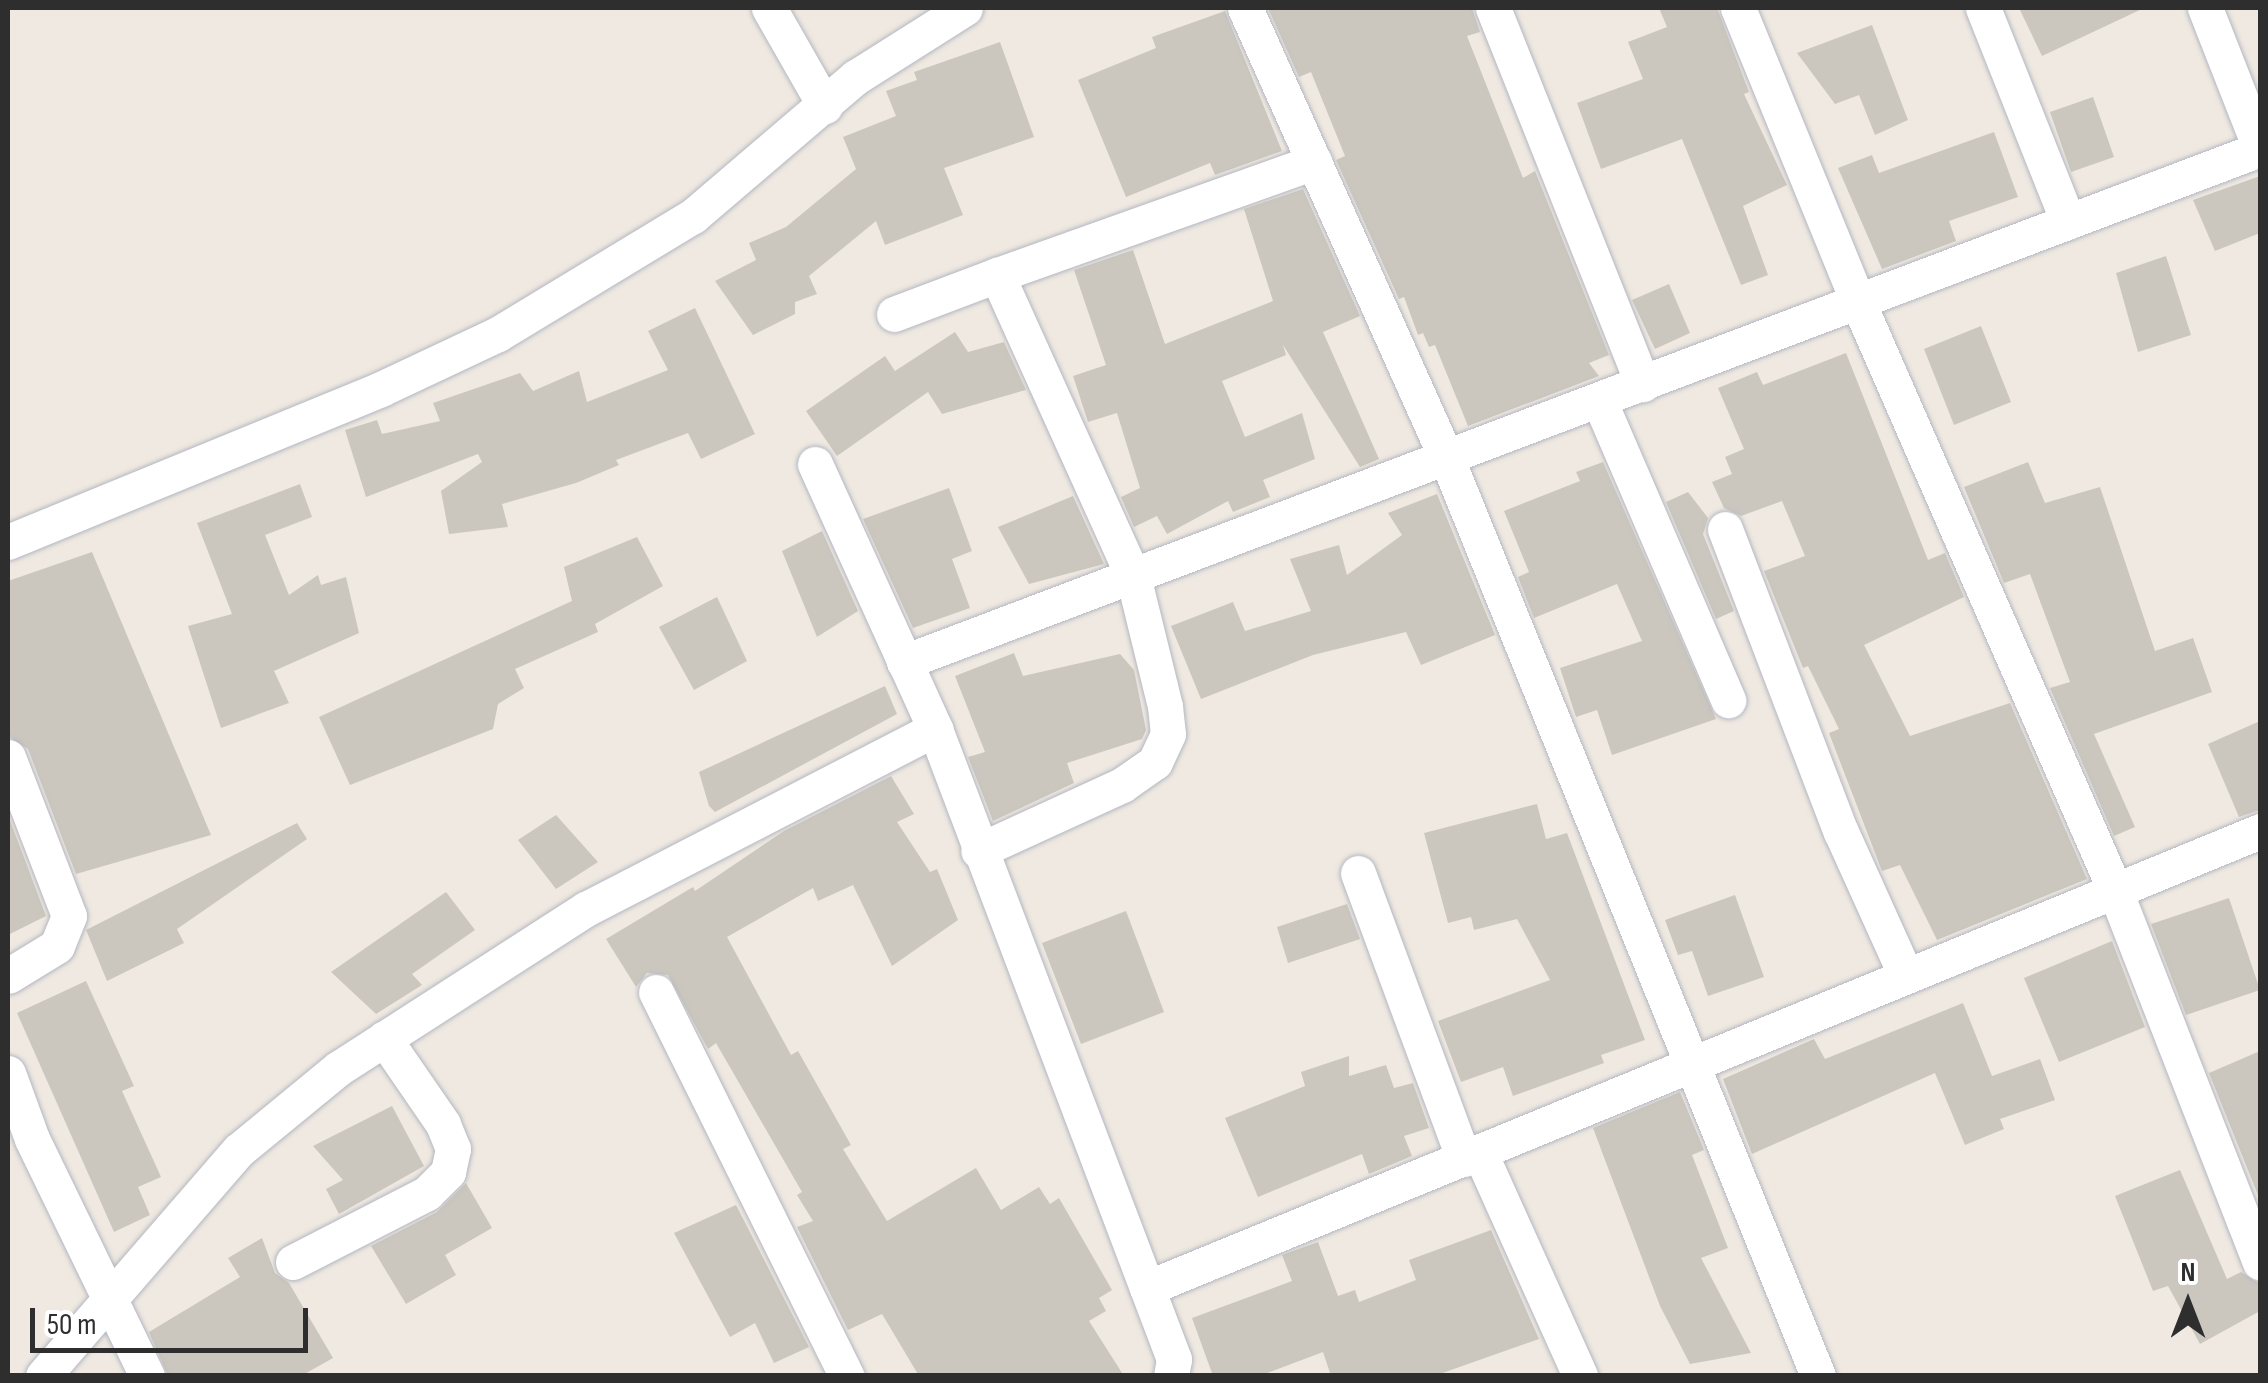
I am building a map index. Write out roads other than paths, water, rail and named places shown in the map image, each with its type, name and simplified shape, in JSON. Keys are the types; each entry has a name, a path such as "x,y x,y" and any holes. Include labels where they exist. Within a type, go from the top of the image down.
{"street":[{"path":"769,8 825,106"},
{"path":"8,542 380,390 498,334 692,216 856,77 965,8"},
{"path":"1245,8 1447,459 1818,1376"},
{"path":"1493,8 1643,384"},
{"path":"1738,8 1858,302 2114,888 2260,1264"},
{"path":"1983,8 2068,222"},
{"path":"904,662 2260,148 2205,8"},
{"path":"894,314 1314,162"},
{"path":"978,850 1122,785 1155,762 1168,734 1133,576 997,275"},
{"path":"1599,400 1728,700"},
{"path":"815,464 935,729 1174,1359 1171,1376"},
{"path":"1725,529 1841,832 1905,974"},
{"path":"43,1376 239,1150 384,1038 586,910 935,729"},
{"path":"8,757 68,916 58,946 8,976"},
{"path":"1148,1288 1693,1068 1905,974 2260,831"},
{"path":"1358,873 1472,1156 1580,1376"},
{"path":"656,992 847,1376"},
{"path":"293,1262 427,1193 448,1172 453,1148 443,1124 384,1038"},
{"path":"8,1073 32,1139 112,1292 148,1376"}]}
